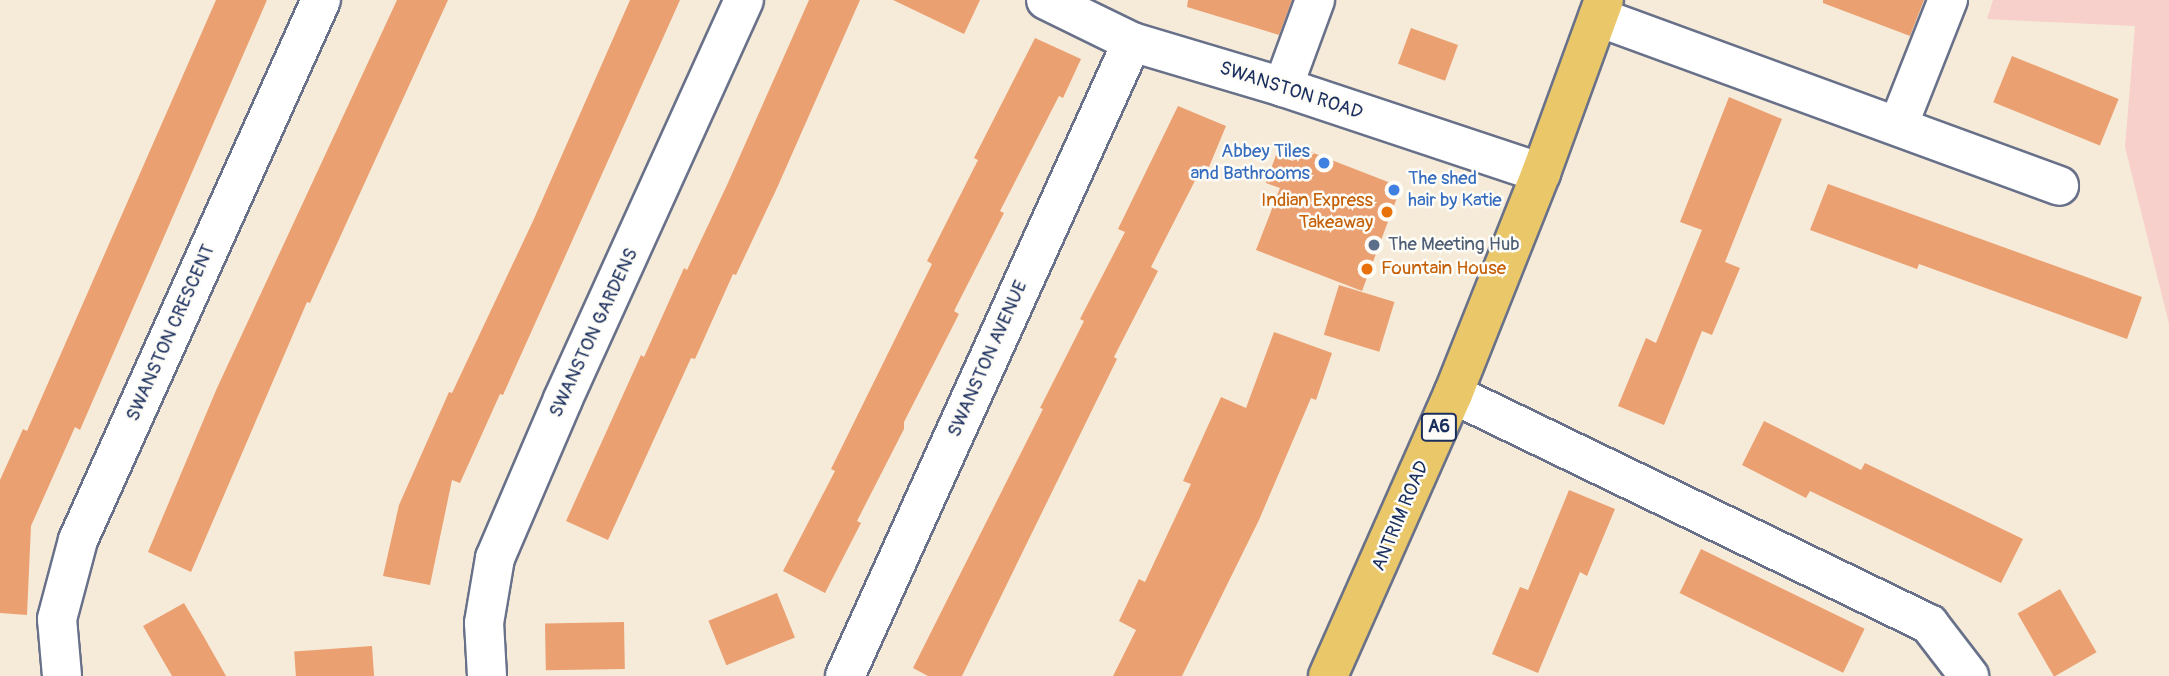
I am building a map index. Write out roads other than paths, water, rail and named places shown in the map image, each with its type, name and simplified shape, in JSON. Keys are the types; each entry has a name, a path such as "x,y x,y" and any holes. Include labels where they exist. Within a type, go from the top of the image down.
{"main road":[{"name":"ANTRIM ROAD","path":"1328,676 1453,394 1541,173 1601,8"}],"street":[{"name":"SWANSTON CRESCENT","path":"62,676 57,619 78,540 321,0"},
{"name":"SWANSTON GARDENS","path":"487,676 484,623 495,558 563,399 744,0"},
{"name":"SWANSTON ROAD","path":"1046,0 1132,42 1283,87 1541,173"},
{"path":"1283,87 1315,0"},
{"path":"1898,126 1948,0"},
{"path":"1601,8 1898,126 2059,186"},
{"name":"SWANSTON AVENUE","path":"845,676 1132,42"},
{"path":"1453,394 1928,624 1969,676"}],"place":[{"name":"Abbey Tiles and Bathrooms","path":"1324,163"},
{"name":"The shed hair by Katie","path":"1394,190"},
{"name":"Indian Express Takeaway","path":"1387,212"},
{"name":"The Meeting Hub","path":"1374,245"},
{"name":"Fountain House","path":"1367,269"}]}
